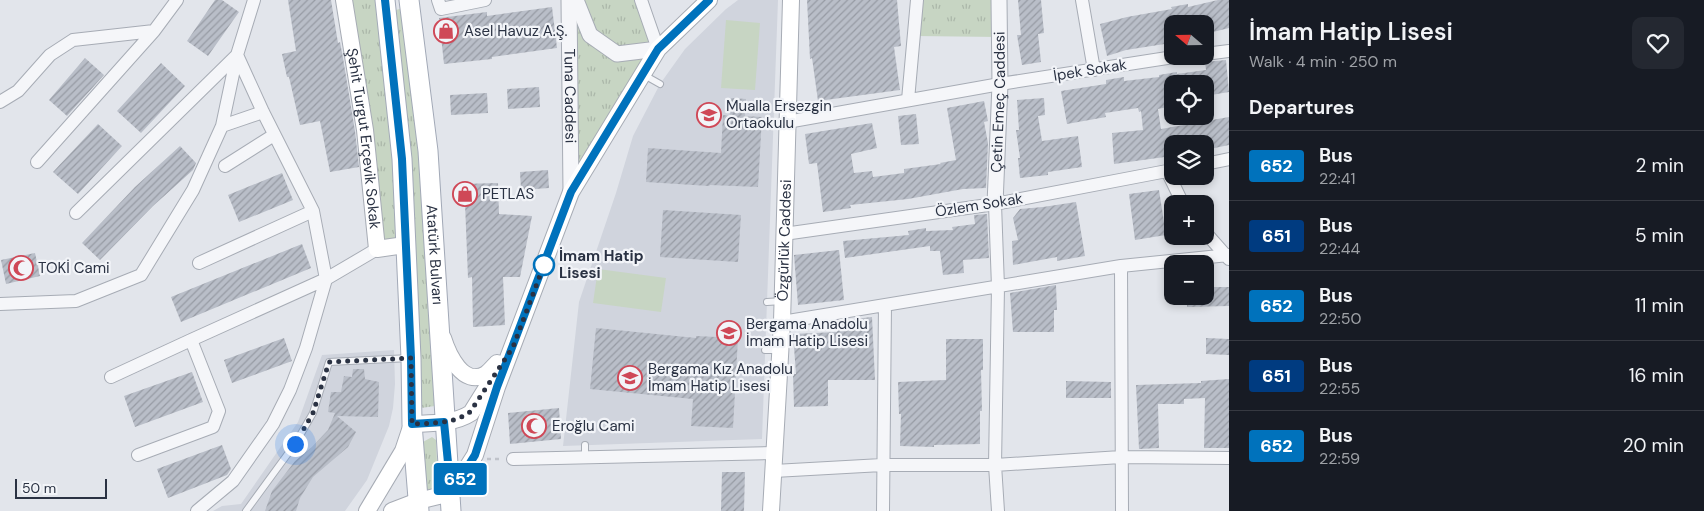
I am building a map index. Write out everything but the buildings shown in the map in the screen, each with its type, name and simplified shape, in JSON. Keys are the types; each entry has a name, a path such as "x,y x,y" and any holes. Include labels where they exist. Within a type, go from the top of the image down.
{"main road":[{"name":"Şehit Turgut Erçevik Sokak","path":"344,0 365,130 377,249 405,245"},
{"name":"Atatürk Bulvarı","path":"385,0 402,159 412,424 418,506"},
{"name":"Atatürk Bulvarı","path":"409,0 428,151 444,422 451,502"},
{"name":"Özgürlük Caddesi","path":"771,511 775,453 773,350 782,322 775,302 784,234 791,0"},
{"name":"Tuna Caddesi","path":"451,502 475,455 497,387 571,192 658,49 704,2"},
{"path":"438,323 448,354 457,367 466,374 474,376 485,375 513,347"},
{"name":"Tuna Caddesi","path":"412,424 444,422 459,418 470,412 513,347"},
{"path":"367,511 402,451 412,424"},
{"path":"392,511 451,502"}],"street":[{"path":"37,162 154,31 177,0"},
{"path":"0,304 76,301 141,275 193,190 222,126 238,55 254,0"},
{"path":"438,0 441,9 485,0"},
{"name":"Tuna Caddesi","path":"569,0 571,192"},
{"path":"576,0 590,35 617,54 658,49 641,0"},
{"path":"908,100 917,0"},
{"name":"Çetin Emeç Caddesi","path":"996,204 1000,84 999,0"},
{"path":"1082,0 1094,70"},
{"path":"0,102 18,91 50,55 73,40 154,31"},
{"path":"1214,53 1229,51"},
{"path":"197,511 234,481 273,424 290,390 306,348 326,279 313,211 262,112 238,55"},
{"path":"76,213 238,55"},
{"name":"İpek Sokak","path":"787,122 1000,84 1164,59"},
{"path":"222,126 262,112"},
{"path":"225,166 274,135"},
{"path":"1214,162 1229,159"},
{"name":"Özlem Sokak","path":"784,234 996,204 1164,172"},
{"path":"996,204 998,288 995,465 998,511"},
{"path":"199,263 313,211"},
{"path":"1214,241 1228,256"},
{"path":"111,377 326,279 377,249"},
{"path":"782,322 998,288 1035,279 1121,266 1228,256"},
{"path":"1121,266 1122,511"},
{"path":"883,511 885,305"},
{"path":"138,455 213,427 219,411 191,340"},
{"path":"513,459 585,451 775,453"},
{"path":"774,471 882,465 995,465 1121,457 1229,458"}],"lane":[{"path":"643,74 660,84"},
{"path":"246,511 295,444 313,413 329,362 411,358"}],"path":[{"path":"483,458 513,459"}],"shaded area":[{"path":"738,0 778,0 762,439 563,446 579,302 633,136 660,84 685,49 726,9"},
{"path":"394,350 395,384 389,426 367,480 345,511 213,511 222,506 241,504 298,422 322,355"}],"green space":[{"path":"344,0 385,0 405,245 377,249"},
{"path":"569,0 641,0 658,49 571,192"},
{"path":"917,0 999,0 999,37 914,36"},
{"path":"403,8 418,152 435,406 421,408 413,180 396,10"},
{"path":"726,20 760,23 755,90 721,88"},
{"path":"598,269 666,278 661,312 593,303"},
{"path":"432,437 436,440 438,485 434,489 427,490 421,443"}],"bus line":[{"name":"652","path":"385,0 402,159 412,424 444,422 451,493 475,455 497,387 571,192 658,49 709,0"}],"place":[{"name":"Asel Havuz A.Ş.","path":"446,31"},
{"name":"Mualla Ersezgin Ortaokulu","path":"709,115"},
{"name":"PETLAS","path":"465,194"},
{"name":"İmam Hatip Lisesi","path":"544,265"},
{"name":"TOKİ Cami","path":"21,268"},
{"name":"Bergama Anadolu İmam Hatip Lisesi","path":"729,333"},
{"name":"Bergama Kız Anadolu İmam Hatip Lisesi","path":"630,378"},
{"name":"Eroğlu Cami","path":"534,426"}],"route":[{"path":"295,444 313,413 329,362 411,358 412,424 444,422 466,416 513,347 544,265"}]}
